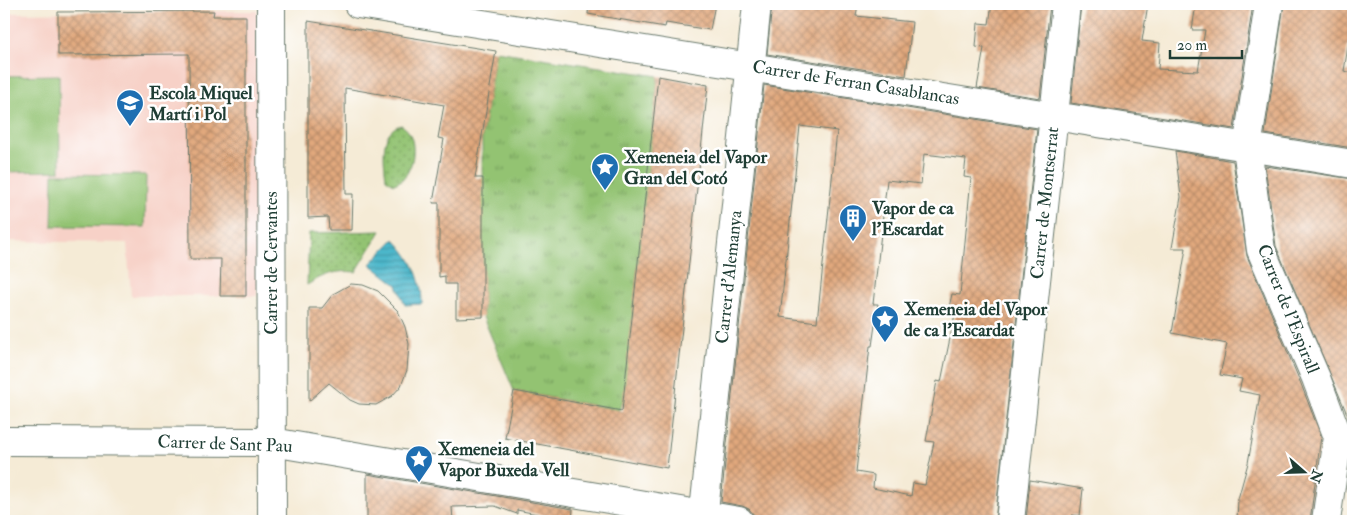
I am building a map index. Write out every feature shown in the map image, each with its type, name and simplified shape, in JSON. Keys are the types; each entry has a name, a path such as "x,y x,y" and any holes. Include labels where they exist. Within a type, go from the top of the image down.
{"street":[{"name":"Carrer de Cervantes","path":"271,4 272,521"},
{"name":"Carrer de Ferran Casablancas","path":"358,4 1353,164"},
{"name":"Carrer d'Alemanya","path":"703,518 757,4"},
{"name":"Carrer de Montserrat","path":"1010,521 1066,4"},
{"name":"Carrer de l'Espirall","path":"1269,4 1247,148 1261,250 1316,378 1346,438 1326,521"},
{"name":"Carrer de Sant Pau","path":"4,440 272,442 703,518 739,521"}],"shaded area":[{"name":"Escola Miquel Martí i Pol","path":"257,11 257,296 131,296 127,243 4,241 4,13"}],"green space":[{"path":"496,51 658,76 624,398 619,410 514,391 483,317 482,138"},
{"path":"59,75 60,171 5,172 4,76"},
{"path":"401,125 407,130 411,138 413,156 407,174 394,184 386,179 384,147 389,133"},
{"path":"53,174 146,175 145,227 52,226"},
{"path":"381,231 356,272 330,274 307,285 309,233"}],"water":[{"path":"394,239 406,253 415,268 422,294 422,304 405,305 397,285 370,264"}],"building":[{"path":"589,4 715,4 710,30 666,23 665,27 588,14"},
{"path":"772,4 858,4 856,16 912,22 906,76 767,54"},
{"path":"992,4 1050,4 1040,98 977,88 984,48 976,47 978,23 989,24"},
{"path":"1081,4 1148,4 1142,41 1160,43 1158,69 1198,71 1205,30 1192,30 1196,4 1216,8 1216,4 1253,4 1234,129 1071,103"},
{"path":"1284,4 1353,4 1353,34 1350,34 1344,71 1353,73 1353,148 1265,134"},
{"path":"214,11 213,16 246,16 246,296 220,296 221,259 190,259 189,54 58,55 58,12"},
{"path":"308,21 496,51 475,178 483,178 483,317 456,318 456,284 445,284 445,276 439,277 439,203 433,203 444,139 438,138 444,105 345,88 346,194 353,194 352,230 329,230 328,217 308,218"},
{"path":"658,76 708,85 667,468 505,438 514,391 622,411"},
{"path":"764,85 1037,129 995,521 786,521 754,515 749,509 742,506 721,502","holes":["800,126 837,131 817,322 780,317","924,154 966,159 964,177 971,178 960,295 952,294 948,312 955,314 941,382 937,381 926,441 934,442 925,485 913,483 911,496 873,488 874,475 856,472 870,346 872,346 878,304 873,304 887,180 921,184"]},
{"path":"1175,151 1233,161 1247,256 1321,436 1310,521 1237,521 1238,499 1248,463 1260,395 1239,391 1242,379 1220,375 1227,344 1172,333 1186,248 1172,248 1181,197"},
{"path":"1265,166 1353,179 1353,256 1350,279 1353,279 1353,428 1276,246"},
{"path":"351,284 363,285 378,291 398,311 405,327 409,344 407,370 401,386 392,396 376,405 359,404 350,400 329,383 309,401 309,308 322,308 333,294"},
{"path":"367,474 573,509 572,521 517,510 517,514 495,506 452,507 453,521 367,521"},
{"path":"1030,480 1083,489 1080,516 1072,515 1072,521 1026,521"}],"place":[{"name":"Escola Miquel Martí i Pol","path":"130,127"},
{"name":"Xemeneia del Vapor Gran del Cotó","path":"605,191"},
{"name":"Vapor de ca l'Escardat","path":"853,242"},
{"name":"Xemeneia del Vapor de ca l'Escardat","path":"885,343"},
{"name":"Xemeneia del Vapor Buxeda Vell","path":"419,483"}]}
